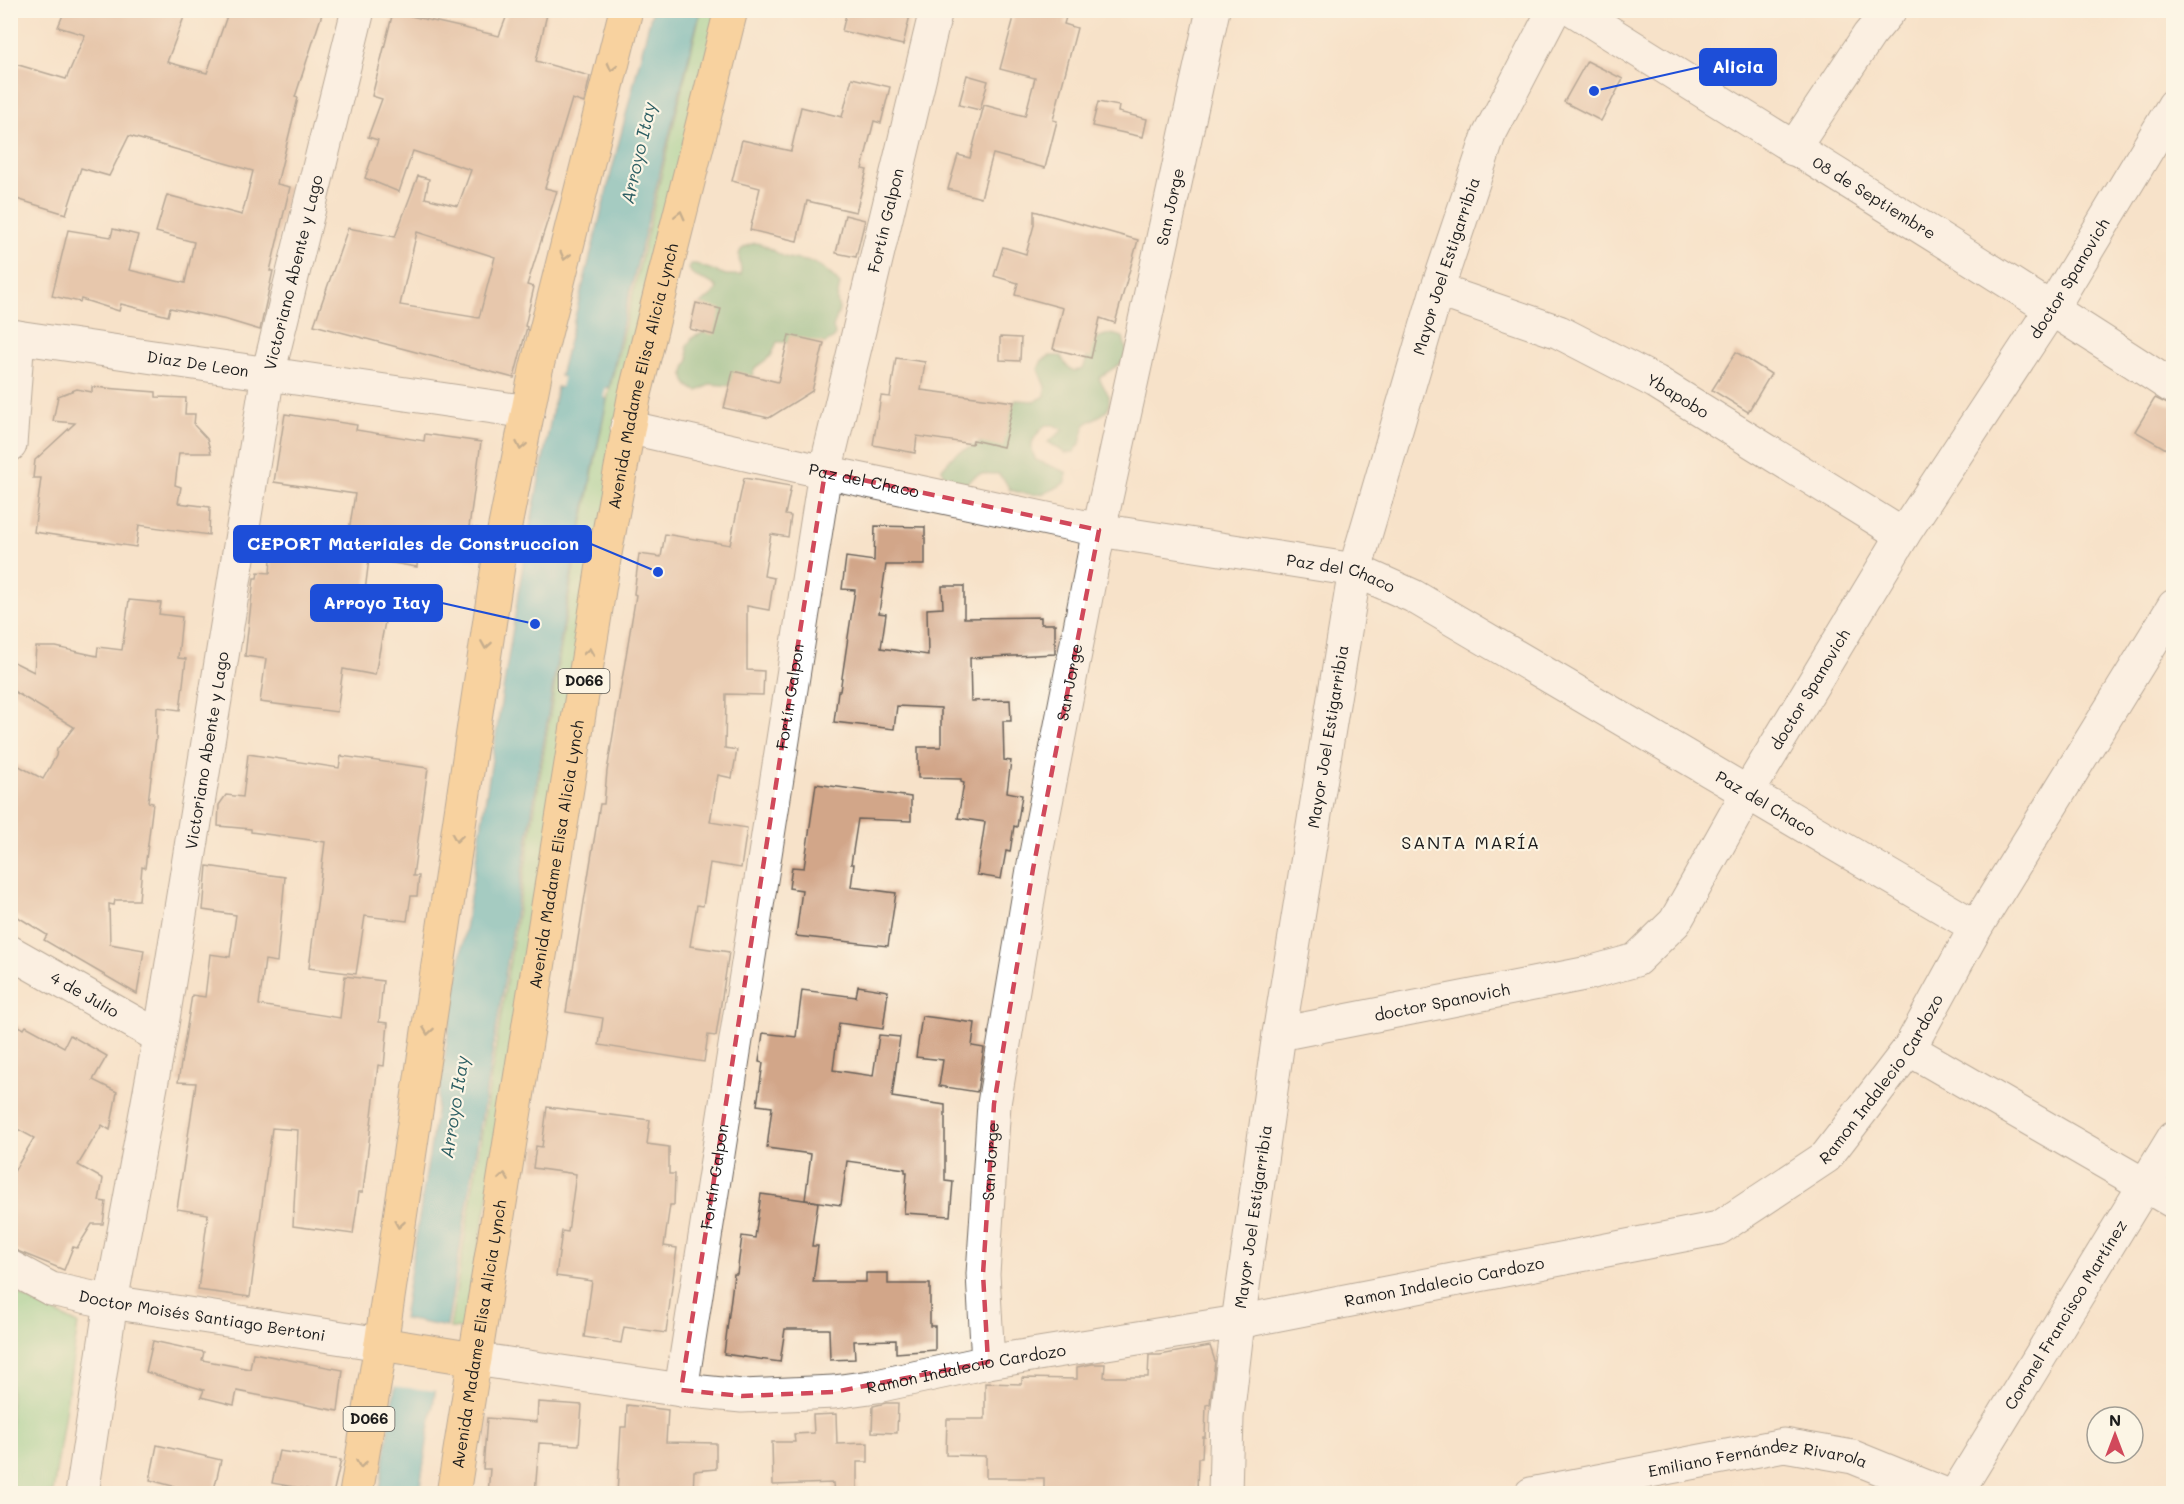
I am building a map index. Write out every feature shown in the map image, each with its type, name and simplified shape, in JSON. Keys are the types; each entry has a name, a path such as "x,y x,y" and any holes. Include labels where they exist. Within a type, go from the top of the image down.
{"highway":[{"name":"D066","path":"356,1494 389,1345 501,546 528,412 626,10"},
{"name":"Avenida Madame Elisa Alicia Lynch","path":"453,1494 461,1357 627,428 730,10"},
{"name":"Ramon Indalecio Cardozo","path":"389,1345 461,1357"}],"street":[{"name":"Victoriano Abente y Lago","path":"82,1494 111,1302 160,1037 268,374 358,10"},
{"name":"Fortín Galpon","path":"681,1390 825,472 936,10"},
{"name":"San Jorge","path":"988,1362 982,1274 994,1104 1033,869 1099,530 1214,10"},
{"name":"Mayor Joel Estigarribia","path":"1225,1494 1227,1416 1238,1322 1279,1034 1355,570 1437,290 1489,135 1554,10"},
{"name":"08 de Septiembre","path":"1574,10 2052,308 2174,388"},
{"path":"1793,148 1869,35 1890,10"},
{"name":"doctor Spanovich","path":"1279,1034 1589,974 1636,960 1675,922 1748,792 1903,535 2052,308 2174,105"},
{"name":"Ybapobo","path":"1437,290 1559,332 1656,382 1903,535"},
{"name":"Diaz De Leon","path":"14,336 528,412"},
{"path":"10,445 14,336"},
{"name":"Paz del Chaco","path":"627,428 1099,530 1355,570 1413,596 1976,927"},
{"name":"Ramon Indalecio Cardozo","path":"461,1357 681,1390 742,1396 834,1392 878,1386 988,1362 1238,1322 1719,1228 1826,1157 1909,1048 1976,927 2174,606"},
{"name":"4 de Julio","path":"10,952 160,1037"},
{"path":"1909,1048 2174,1202"},
{"name":"Coronel Francisco Martínez","path":"1956,1494 2174,1137"},
{"name":"Doctor Moisés Santiago Bertoni","path":"10,1267 51,1288 111,1302 389,1345"},
{"name":"Emiliano Fernández Rivarola","path":"1531,1494 1784,1445 1853,1457 1944,1494"}],"highlighted area":[{"path":"825,472 1099,530 1033,869 994,1104 983,1274 988,1362 834,1392 742,1396 681,1390"}],"green space":[{"path":"701,11 716,11 463,1329 450,1328 574,568 608,396"},
{"path":"755,243 766,246 785,257 814,263 827,271 840,284 837,300 839,310 833,328 834,338 813,345 777,342 771,356 755,368 749,383 741,387 711,384 698,391 692,389 684,378 689,360 687,346 693,337 703,333 700,305 717,288 710,282 694,276 689,269 691,264 726,275 741,275 740,252"},
{"path":"1112,334 1123,337 1127,352 1124,361 1099,378 1109,396 1109,407 1103,414 1085,424 1080,444 1074,452 1065,453 1048,442 1063,430 1054,425 1045,425 1032,444 1036,460 1066,472 1066,482 1045,493 1026,494 1010,490 998,474 978,475 960,487 945,480 942,469 955,454 993,437 1003,435 1016,400 1036,401 1045,396 1045,387 1038,369 1042,360 1050,356 1061,356 1066,365 1074,371 1083,369 1093,341"},
{"path":"10,1290 78,1324 53,1493 11,1493"}],"water":[{"path":"652,11 700,11 627,305 609,388 603,387 600,397 602,386 560,376"},
{"path":"557,387 607,399 573,564 447,1327 403,1319 524,558"},
{"path":"396,1380 436,1387 419,1493 379,1494"}],"pier":[{"path":"397,1377 437,1384 439,1391 392,1386"}],"building":[{"path":"65,10 160,10 184,17 167,62 207,73 229,10 309,10 322,14 295,97 298,98 277,184 290,187 270,271 273,271 260,330 227,320 170,308 168,316 121,304 119,311 81,299 80,302 52,296 68,230 111,237 113,229 138,235 129,270 185,283 194,242 156,232 167,195 242,215 253,171 129,136 109,176 81,168 66,214 10,197 10,74 15,64 66,79 85,35 58,27"},
{"path":"509,10 548,10 536,61 590,76 584,103 572,99 545,188 557,191 527,285 534,287 514,378 314,325 348,228 395,237 418,176 429,179 425,198 458,206 471,170 413,151 399,192 365,178 378,140 368,137 382,99 372,96 393,12 499,36","holes":["417,232 495,257 479,318 400,305"]},
{"path":"847,10 893,10 910,15 903,45 842,31"},
{"path":"1016,10 1068,10 1064,24 1077,28 1053,120 1057,121 1045,168 993,154 981,198 948,189 958,155 970,158 984,105 1025,116 1035,78 1000,69"},
{"path":"1587,61 1623,79 1601,121 1564,102"},
{"path":"967,75 988,81 980,110 959,105"},
{"path":"852,78 890,87 881,123 874,121 862,169 867,170 856,212 807,201 797,241 750,230 760,188 732,181 742,140 791,151 801,107 842,117"},
{"path":"1098,102 1119,106 1118,112 1147,119 1143,137 1092,126"},
{"path":"1034,211 1138,240 1115,323 1100,318 1091,358 1053,349 1063,308 1015,295 1018,283 994,276 1003,247 1026,254 1034,225"},
{"path":"845,215 865,220 856,257 836,253"},
{"path":"696,303 721,309 714,335 690,329"},
{"path":"789,335 824,343 812,391 769,418 724,408 733,371 778,382"},
{"path":"1000,337 1021,338 1020,361 1000,360"},
{"path":"1736,352 1771,374 1748,412 1712,390"},
{"path":"896,358 925,362 921,390 1014,402 1003,447 973,440 972,444 917,436 915,453 873,445 881,396 890,397"},
{"path":"92,387 156,392 156,397 186,398 185,414 195,414 194,425 207,439 211,453 179,453 175,485 181,487 178,503 210,507 209,535 139,525 136,547 34,532 41,478 33,478 35,460 75,423 53,421 58,396 77,389 92,392"},
{"path":"2155,398 2174,407 2174,438 2166,449 2135,431"},
{"path":"285,414 357,425 356,430 424,441 425,434 481,442 469,527 482,529 477,560 418,551 417,567 369,559 363,607 387,611 375,675 343,669 337,712 260,702 266,659 245,656 254,578 257,578 258,572 270,573 272,544 277,544 279,535 347,543 355,494 274,482"},
{"path":"744,478 791,486 785,515 791,516 788,537 771,534 764,576 774,578 769,610 747,606 747,670 764,671 763,695 726,694 725,748 737,750 732,778 718,775 710,822 747,828 741,868 710,863 703,906 697,905 690,946 729,952 716,1036 708,1035 704,1062 599,1045 603,1018 566,1012 600,804 604,804 607,771 636,595 634,594 639,554 661,557 665,534 730,545"},
{"path":"875,526 925,527 925,565 886,565 879,613 886,614 881,648 928,655 927,609 943,608 942,586 964,586 964,618 1041,617 1041,624 1055,624 1055,654 970,658 971,701 1010,700 1011,721 1003,721 1004,760 1011,761 1007,792 1022,795 1017,827 1014,826 1010,852 1006,851 1001,879 977,875 985,822 958,818 964,783 961,779 918,778 918,747 941,747 941,708 897,706 894,729 834,722 855,590 842,589 846,557 874,561"},
{"path":"129,600 161,603 159,614 182,617 178,658 186,659 180,710 157,707 156,738 148,802 153,803 139,900 115,900 114,905 109,904 110,944 144,950 137,994 44,940 47,935 10,912 10,761 43,779 56,756 57,749 74,727 10,689 10,660 34,672 36,647 56,647 97,656 98,647 122,650"},
{"path":"248,754 339,768 341,756 428,768 413,876 419,876 417,896 411,896 407,921 365,916 356,974 309,968 325,842 251,832 251,829 218,826 219,805 226,795 243,797"},
{"path":"816,784 911,797 911,821 858,819 851,864 854,864 851,887 896,893 888,946 796,936 802,890 789,888 792,867 804,868"},
{"path":"207,866 285,877 277,962 265,960 259,1005 340,1018 345,976 383,981 379,1022 388,1023 384,1066 378,1065 363,1192 359,1192 353,1234 293,1226 298,1130 272,1128 250,1297 198,1290 208,1214 177,1209 196,1083 178,1082 192,995 205,997 210,954 230,957 236,915 203,910"},
{"path":"858,986 888,991 883,1029 839,1023 833,1070 873,1076 879,1035 900,1037 892,1097 945,1105 945,1181 953,1182 950,1216 904,1213 907,1172 905,1169 847,1161 841,1205 805,1200 811,1154 767,1148 772,1107 757,1105 763,1063 759,1062 763,1033 796,1037 802,990 856,997"},
{"path":"922,1016 975,1023 972,1046 984,1048 977,1092 939,1086 943,1060 916,1057"},
{"path":"10,1021 24,1029 26,1026 64,1047 70,1035 107,1056 93,1080 117,1092 110,1130 102,1125 78,1165 103,1179 99,1201 106,1202 103,1224 92,1224 77,1248 73,1247 64,1270 10,1248 10,1178 34,1138 10,1125"},
{"path":"547,1107 650,1120 647,1144 669,1147 669,1174 675,1174 674,1205 670,1205 664,1246 677,1248 666,1333 624,1327 621,1343 584,1337 592,1281 556,1276 562,1231 568,1232 576,1174 533,1168 536,1146 542,1147"},
{"path":"761,1194 818,1202 812,1246 818,1246 813,1282 866,1282 866,1273 888,1273 888,1284 930,1284 930,1326 935,1326 935,1350 896,1353 896,1340 854,1341 855,1359 830,1360 829,1329 785,1329 780,1362 724,1354 734,1274 737,1274 742,1236 755,1238"},
{"path":"153,1341 204,1352 202,1360 250,1369 253,1353 343,1370 338,1411 237,1391 234,1405 201,1397 204,1390 146,1372"},
{"path":"1210,1346 1215,1361 1210,1404 1206,1405 1202,1458 1198,1458 1197,1491 1113,1488 1113,1494 1044,1494 1044,1478 986,1478 986,1456 946,1455 947,1419 985,1419 985,1383 1022,1384 1022,1378 1077,1379 1077,1367 1092,1364 1105,1364 1104,1377 1148,1377 1149,1355"},
{"path":"538,1402 582,1405 579,1445 539,1443 535,1494 488,1494 490,1469 483,1469 487,1418 537,1422"},
{"path":"898,1403 897,1433 872,1432 873,1406"},
{"path":"627,1405 668,1410 666,1442 716,1443 716,1469 694,1471 693,1494 617,1494 621,1427 626,1427"},
{"path":"836,1414 837,1444 868,1443 868,1462 857,1462 857,1494 834,1494 833,1483 773,1485 772,1442 795,1442 794,1434 814,1433 813,1415"},
{"path":"157,1445 221,1460 213,1494 202,1494 150,1480"},
{"path":"279,1451 341,1460 333,1494 272,1483"}],"waterway":[{"name":"Arroyo Itay","path":"569,451 598,323"}],"place":[{"name":"Alicia","path":"1594,91"},
{"name":"CEPORT Materiales de Construccion","path":"658,572"},
{"name":"Arroyo Itay","path":"535,624"}],"district":[{"name":"SANTA MARÍA","path":"1471,843"}]}
